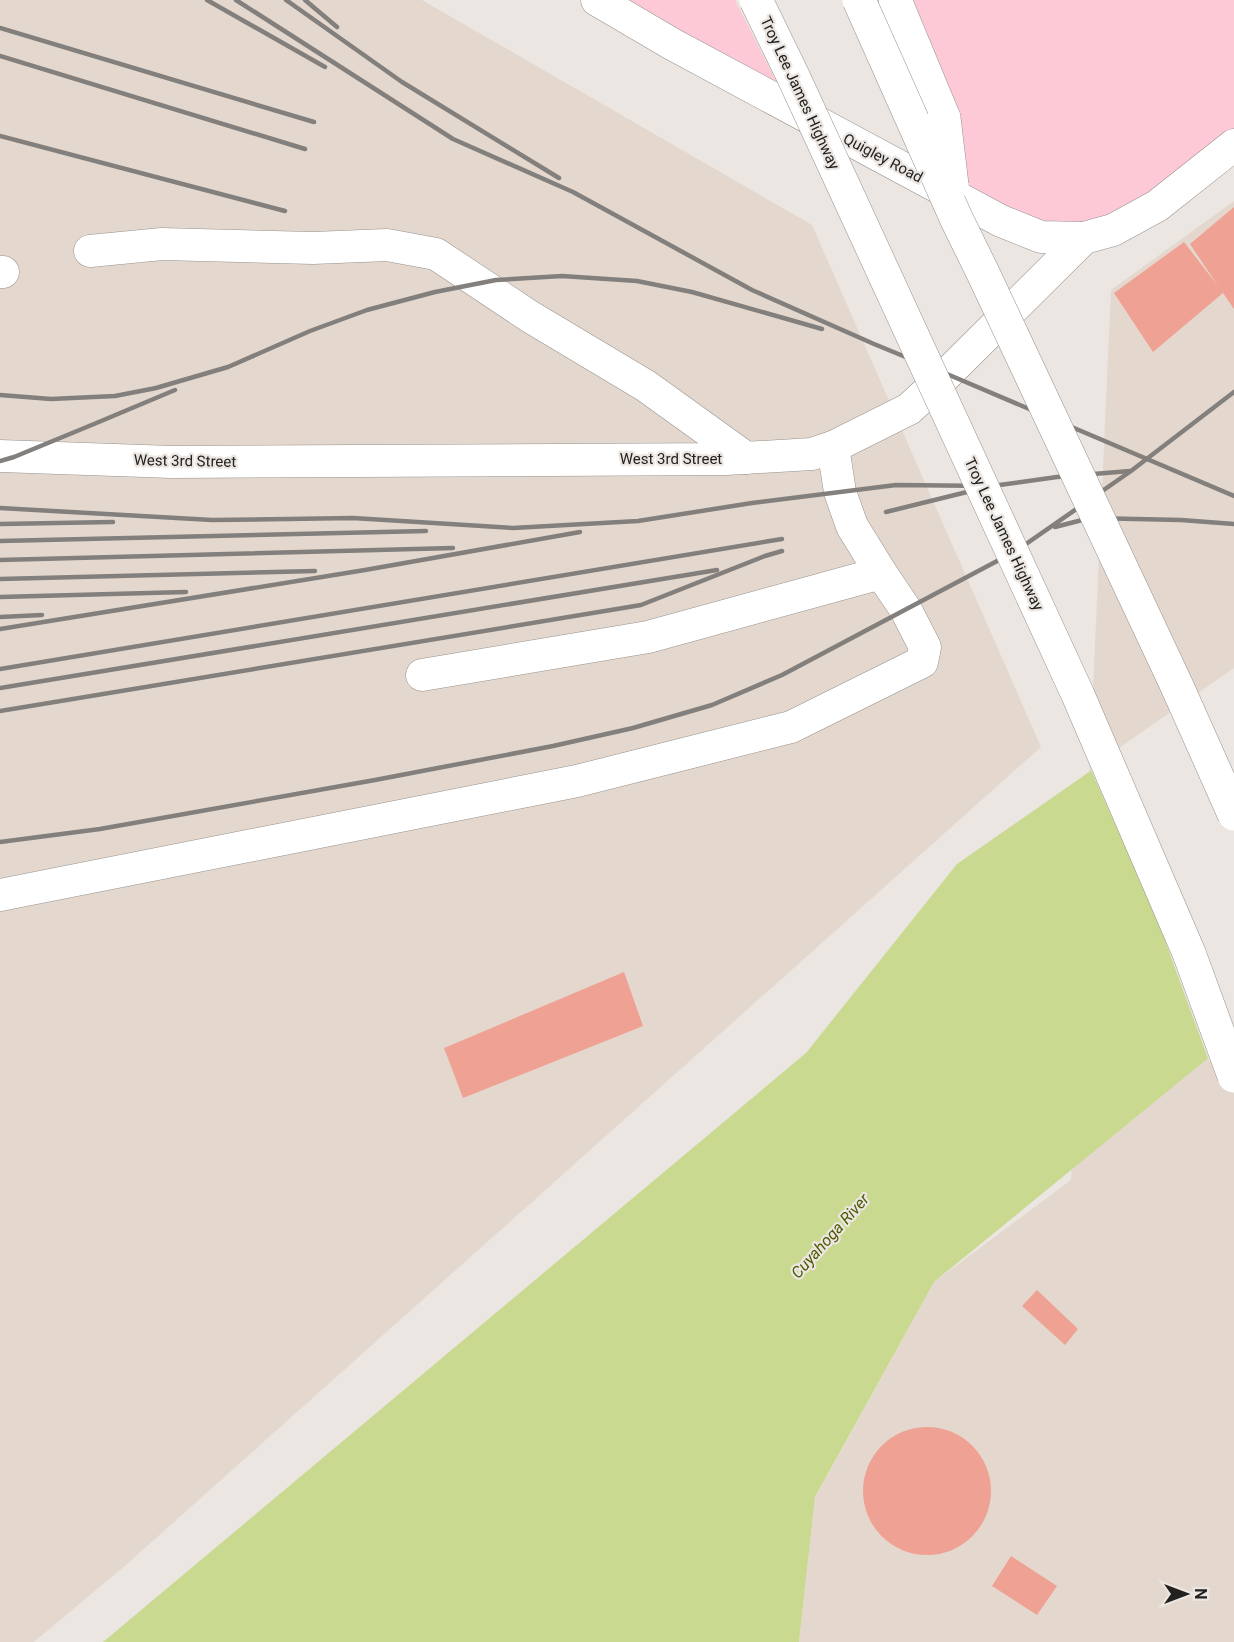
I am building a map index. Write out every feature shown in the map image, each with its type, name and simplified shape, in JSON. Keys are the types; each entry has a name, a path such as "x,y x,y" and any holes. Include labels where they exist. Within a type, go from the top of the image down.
{"highway":[{"name":"Troy Lee James Highway","path":"756,0 803,97 1078,695 1189,953 1234,1076"},
{"path":"859,0 957,220 1171,674 1234,814"},
{"path":"895,0 944,118 957,220"}],"street":[{"name":"Quigley Road","path":"597,0 672,44 1001,221 1041,237 1084,238"},
{"name":"West 3rd Street","path":"0,456 172,462 746,458 812,454 833,447 909,409 1084,238 1113,230 1157,206 1234,145"},
{"path":"90,251 162,244 313,248 387,245 436,254 529,316 646,386 746,458"},
{"path":"0,895 577,781 791,727 922,662 925,647 906,610 852,526 840,492 833,447"},
{"path":"422,675 648,637 881,573"}],"shaded area":[{"path":"0,0 422,0 812,225 1041,747 127,1564 34,1642 0,1642"},
{"path":"597,0 735,0 789,107"},
{"path":"912,0 1234,0 1234,145 1084,238 951,194"},
{"path":"1234,201 1234,1642 799,1642 815,1498 934,1282 1071,1180 1111,290"}],"water":[{"name":"Cuyahoga River","path":"1234,671 1234,1037 934,1282 815,1497 799,1642 103,1642 806,1053 957,864"}],"pier":[{"path":"1234,668 1234,1040 1209,1061 1155,913 1090,768"}],"building":[{"path":"1234,207 1234,309 1223,293 1153,352 1114,293 1184,242 1218,286 1190,244"},
{"path":"624,972 643,1026 463,1098 444,1048"},
{"path":"1037,1290 1078,1329 1065,1345 1022,1306"},
{"path":"927,1427 952,1432 972,1446 986,1466 991,1491 986,1516 972,1536 952,1550 927,1555 902,1550 882,1536 868,1516 863,1491 868,1466 882,1446 902,1432"},
{"path":"1011,1556 1057,1586 1037,1615 992,1586"}],"railway":[{"path":"207,0 325,67"},
{"path":"236,0 453,139 573,192 752,290 1234,496"},
{"path":"286,0 402,82 559,178"},
{"path":"305,0 337,27"},
{"path":"0,28 314,122"},
{"path":"0,56 305,149"},
{"path":"0,136 285,211"},
{"path":"0,395 51,399 115,396 156,388 228,367 310,331 367,310 435,292 496,280 562,276 637,281 692,292 822,329"},
{"path":"0,461 175,390"},
{"path":"0,842 100,829 553,746 633,728 712,705 782,675 1016,551 1131,471 1234,392"},
{"path":"0,508 212,520 353,518 513,528 638,521 752,503 896,485 992,486 1057,477 1130,471"},
{"path":"886,512 971,491"},
{"path":"1055,527 1090,518 1234,524"},
{"path":"0,524 113,522"},
{"path":"0,541 426,531"},
{"path":"0,629 365,570 580,532"},
{"path":"0,669 782,539"},
{"path":"0,560 453,548"},
{"path":"0,711 641,605 782,551"},
{"path":"0,688 717,570"},
{"path":"0,579 315,571"},
{"path":"0,597 186,592"},
{"path":"0,617 42,615"}]}
